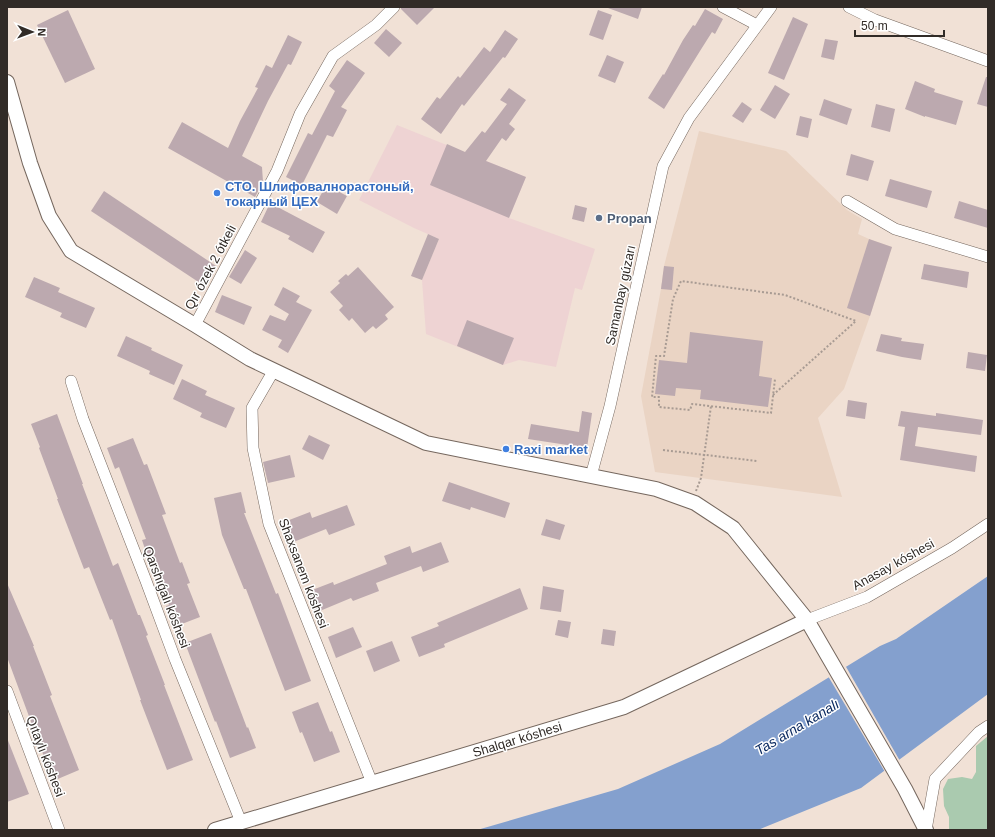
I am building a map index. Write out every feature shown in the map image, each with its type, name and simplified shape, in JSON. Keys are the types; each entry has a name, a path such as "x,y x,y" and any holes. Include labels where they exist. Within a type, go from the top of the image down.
{"street":[{"name":"Qır ózek 2 ótkeli","path":"195,325 277,171 300,114 333,56 376,24 394,7"},
{"path":"723,7 757,25"},
{"name":"Samanbay gúzarı","path":"591,476 610,406 663,166 689,118 771,7"},
{"path":"849,7 875,20 988,61"},
{"path":"7,82 30,163 49,216 71,251 250,359 426,443 656,489 695,503 734,528 807,620 819,638 905,789 926,830"},
{"path":"847,201 895,229 988,257"},
{"name":"Shaxsanem kóshesi","path":"274,370 252,408 253,448 269,524 372,783"},
{"name":"Qarshıǵalı kóshesi","path":"71,381 83,419 175,659 241,822"},
{"name":"Anasay kóshesi","path":"807,620 868,597 952,548 988,524"},
{"name":"Shalqar kóshesi","path":"215,830 624,707 807,620"},
{"name":"Qıtaylı kóshesi","path":"7,691 59,830"},
{"path":"926,830 935,779 978,732 988,726"}],"path":[{"path":"773,395 856,322 785,295 681,280 673,298 664,356 656,356 652,397 659,398 659,407 690,410 692,404 771,413 773,395 775,379"},
{"path":"695,495 701,478 711,406"},
{"path":"663,450 757,461"}],"shaded area":[{"path":"397,125 526,177 509,218 595,249 582,290 575,288 556,367 519,360 503,365 426,334 422,280 439,239 359,200"},
{"path":"699,131 786,151 847,210 862,219 858,234 892,247 870,316 844,389 818,418 842,497 655,472 641,396 664,266"}],"green space":[{"path":"988,736 988,830 949,830 949,817 944,806 943,789 948,779 962,777 972,779 976,772 976,746"}],"water":[{"name":"Tas arna kanalı","path":"988,576 988,694 861,788 758,830 477,830 618,789 720,744 880,646 896,639"}],"pier":[{"path":"845,665 900,761 885,772 828,676"}],"building":[{"path":"401,7 435,7 417,25 401,9"},
{"path":"642,7 638,19 608,8"},
{"path":"705,9 723,19 715,34 712,32 664,109 648,98 663,74 664,75 683,40 693,25 695,26"},
{"path":"68,10 95,69 65,83 37,25"},
{"path":"598,10 612,15 603,40 589,35"},
{"path":"793,17 808,24 784,80 768,73"},
{"path":"386,29 402,43 389,57 374,43"},
{"path":"505,30 518,39 505,58 503,57 464,106 462,104 441,134 421,119 437,97 440,99 458,76 460,78 484,47 490,52"},
{"path":"288,35 302,42 291,65 288,64 268,101 242,156 262,167 263,182 255,197 168,148 182,122 228,148 240,121 258,88 255,87 266,65 272,68"},
{"path":"825,39 838,41 834,60 821,57"},
{"path":"607,55 624,62 615,83 598,76"},
{"path":"347,60 365,73 341,107 347,110 333,137 327,135 302,185 286,177 308,133 312,135 335,91 329,86"},
{"path":"986,77 988,77 988,107 977,104"},
{"path":"915,81 935,89 934,92 963,101 956,125 925,117 905,109"},
{"path":"775,85 790,94 775,119 760,110"},
{"path":"509,88 526,100 509,124 515,129 506,141 502,138 486,161 526,177 509,218 430,185 447,144 465,152 482,131 485,133 507,104 500,100"},
{"path":"824,99 852,109 847,125 819,115"},
{"path":"742,102 752,109 743,123 732,116"},
{"path":"876,104 895,109 890,132 871,127"},
{"path":"800,116 812,119 808,138 796,135"},
{"path":"851,154 874,161 868,181 846,175"},
{"path":"890,179 932,191 927,208 885,196"},
{"path":"326,185 347,196 337,214 317,202"},
{"path":"104,191 216,266 203,285 91,211"},
{"path":"959,201 988,210 988,228 954,218"},
{"path":"270,203 325,232 313,253 288,239 290,236 261,222"},
{"path":"575,205 587,208 584,222 572,219"},
{"path":"428,234 439,239 422,280 411,276"},
{"path":"869,239 892,247 870,316 847,308"},
{"path":"245,250 257,258 241,284 229,277"},
{"path":"924,264 969,272 967,288 921,279"},
{"path":"664,266 674,267 672,290 661,289"},
{"path":"358,267 394,307 385,315 388,319 376,329 373,326 365,333 352,318 349,321 339,310 343,306 330,292 340,283 338,281 346,274 348,276"},
{"path":"34,277 60,288 58,292 95,308 86,328 60,317 62,313 25,297"},
{"path":"283,287 300,296 296,302 312,310 288,353 278,347 282,340 262,330 270,315 285,321 289,314 274,305"},
{"path":"222,295 252,307 244,325 215,312"},
{"path":"467,320 514,338 503,365 457,346"},
{"path":"690,332 763,341 759,376 772,378 768,407 700,399 701,390 676,388 675,396 655,394 659,360 687,363"},
{"path":"881,334 902,338 901,341 924,344 921,360 876,351"},
{"path":"126,336 183,365 174,385 149,374 150,371 117,356"},
{"path":"968,352 987,355 985,371 966,368"},
{"path":"182,379 207,391 205,395 235,408 226,428 200,417 202,413 173,399"},
{"path":"848,400 867,403 865,419 846,416"},
{"path":"582,411 592,413 587,448 528,439 531,424 579,432"},
{"path":"901,411 936,416 936,413 983,420 981,435 918,427 915,446 977,456 975,472 900,460 905,427 898,426"},
{"path":"57,414 113,566 118,563 138,615 140,615 148,635 146,636 193,760 167,770 140,700 112,619 110,620 89,567 84,569 57,499 31,424"},
{"path":"309,435 330,445 323,460 302,449"},
{"path":"133,438 144,465 147,464 166,514 162,515 180,563 182,562 190,583 187,584 200,617 174,627 166,606 169,605 151,560 149,561 142,540 146,539 119,467 115,469 107,448"},
{"path":"290,455 295,477 268,483 263,462"},
{"path":"449,482 510,503 505,518 471,507 470,510 442,501"},
{"path":"241,492 246,513 244,513 276,594 278,593 311,681 285,691 246,589 244,589 222,535 214,498"},
{"path":"347,505 355,525 329,535 326,529 291,543 284,522 310,512 312,518"},
{"path":"546,519 565,525 560,540 541,535"},
{"path":"441,542 449,562 423,572 421,566 376,583 379,591 353,601 351,598 315,613 307,592 333,582 334,585 387,564 384,556 410,546 412,553"},
{"path":"7,583 34,646 52,695 50,696 79,770 53,781 7,657"},
{"path":"543,586 564,590 561,612 540,609"},
{"path":"520,588 528,609 444,644 445,647 419,657 411,637 439,626 437,623"},
{"path":"558,620 571,622 568,638 555,635"},
{"path":"353,627 362,647 336,658 328,637"},
{"path":"603,629 616,631 614,646 601,644"},
{"path":"211,633 256,748 230,758 185,643"},
{"path":"392,641 400,661 374,672 366,651"},
{"path":"318,702 340,752 314,762 292,712"},
{"path":"7,738 29,794 7,802"}],"place":[{"name":"СТО. Шлифовалнорастоный, токарный ЦЕХ","path":"217,193"},
{"name":"Propan","path":"599,218"},
{"name":"Raxi market","path":"506,449"}]}
